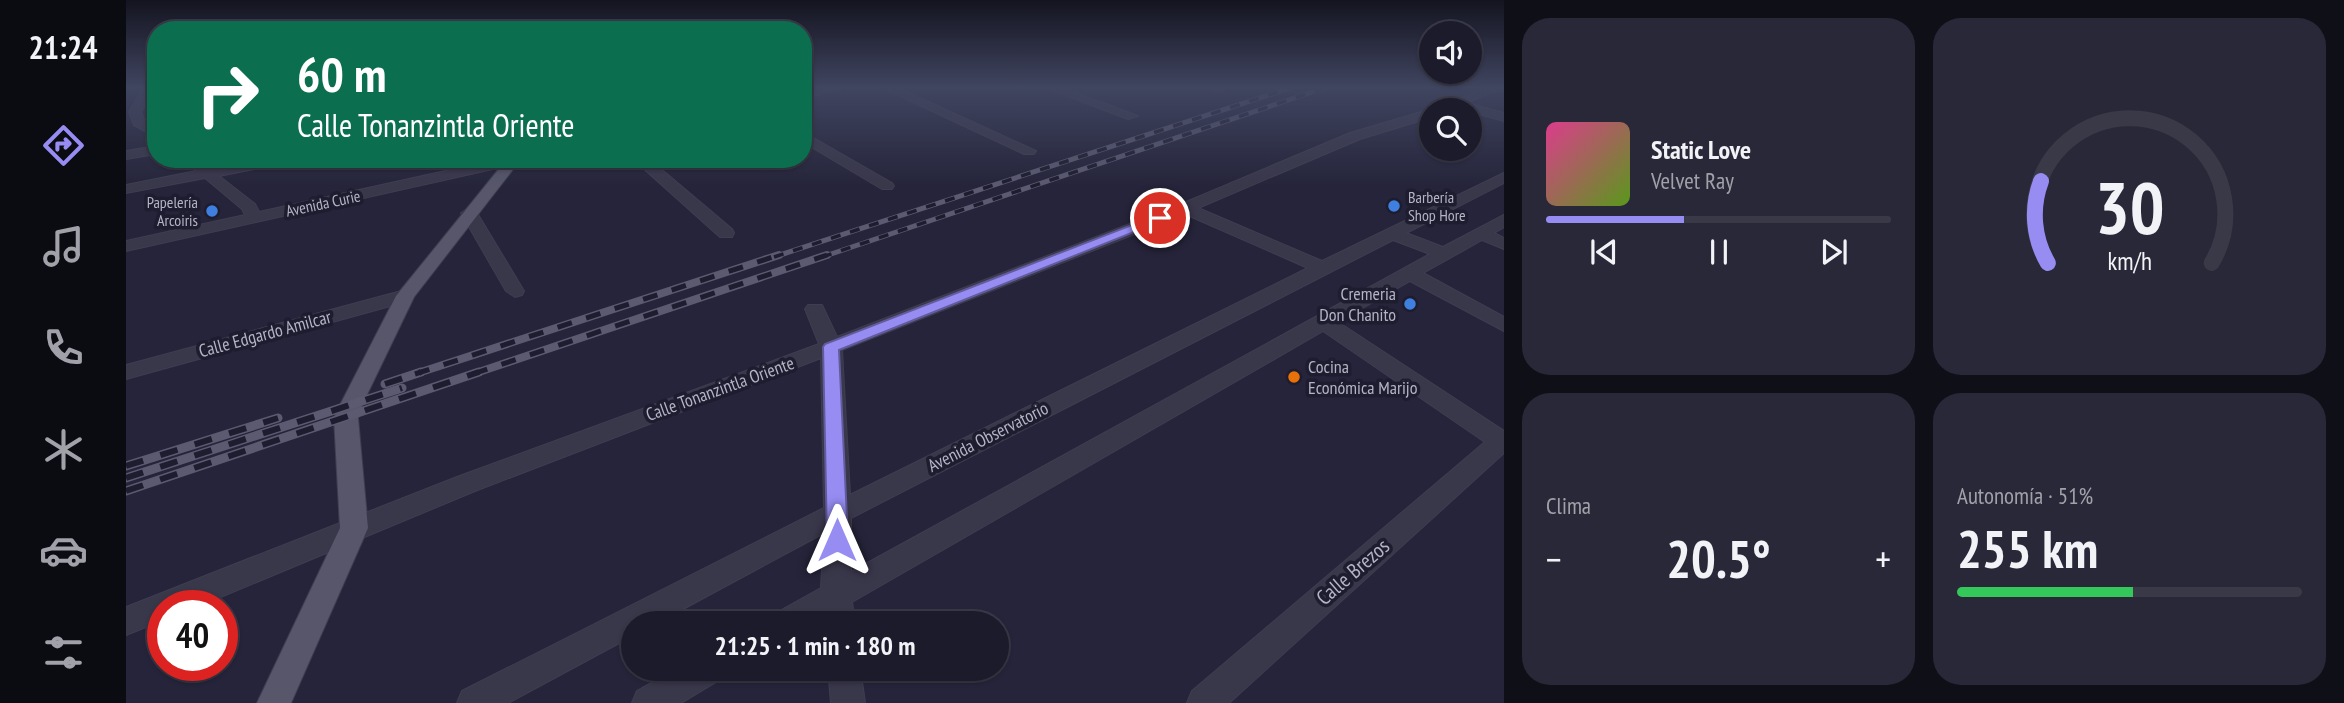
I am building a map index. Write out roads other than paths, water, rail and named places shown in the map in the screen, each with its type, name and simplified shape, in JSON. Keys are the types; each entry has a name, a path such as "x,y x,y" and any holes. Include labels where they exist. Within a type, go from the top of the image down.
{"main road":[{"path":"274,703 354,528 346,418 405,296 469,213 508,168"}],"street":[{"path":"959,120 1029,151"},
{"name":"Calle Tonanzintla Oriente","path":"203,590 354,528 831,347 1185,208 1355,136 1409,120"},
{"path":"812,141 887,186"},
{"path":"126,155 147,152"},
{"path":"200,168 251,213"},
{"path":"126,189 238,168"},
{"name":"Avenida Curie","path":"126,246 438,168"},
{"name":"Avenida Curie","path":"126,233 251,213 475,168"},
{"path":"650,168 726,233"},
{"name":"Avenida Observatorio","path":"474,703 838,513 1504,177"},
{"path":"1185,208 1323,268"},
{"path":"469,213 515,291"},
{"path":"838,609 1324,322 1504,220"},
{"path":"1481,233 1504,244"},
{"path":"1392,234 1446,254"},
{"path":"1410,273 1504,325"},
{"name":"Calle Edgardo Amilcar","path":"126,372 405,296"},
{"path":"816,309 831,347 838,513 838,609"},
{"path":"1324,322 1503,442"},
{"name":"Calle Brezos","path":"1204,703 1503,442"},
{"name":"Calle Tonanzintla Oriente","path":"126,621 147,613"},
{"path":"649,703 687,681"},
{"path":"845,681 848,703"}],"railway":[{"path":"774,257 1193,120"},
{"path":"822,257 1230,120"},
{"path":"415,374 779,255"},
{"path":"473,374 827,255"},
{"path":"415,374 421,372"},
{"path":"126,491 479,372"},
{"path":"385,384 415,374"},
{"path":"126,478 402,388"},
{"path":"126,466 278,418"}],"place":[{"name":"Barbería Shop Hore","path":"1394,206"},
{"name":"Papelería Arcoiris","path":"212,211"},
{"name":"Cremeria Don Chanito","path":"1410,304"},
{"name":"Cocina Económica Marijo","path":"1294,377"}]}
